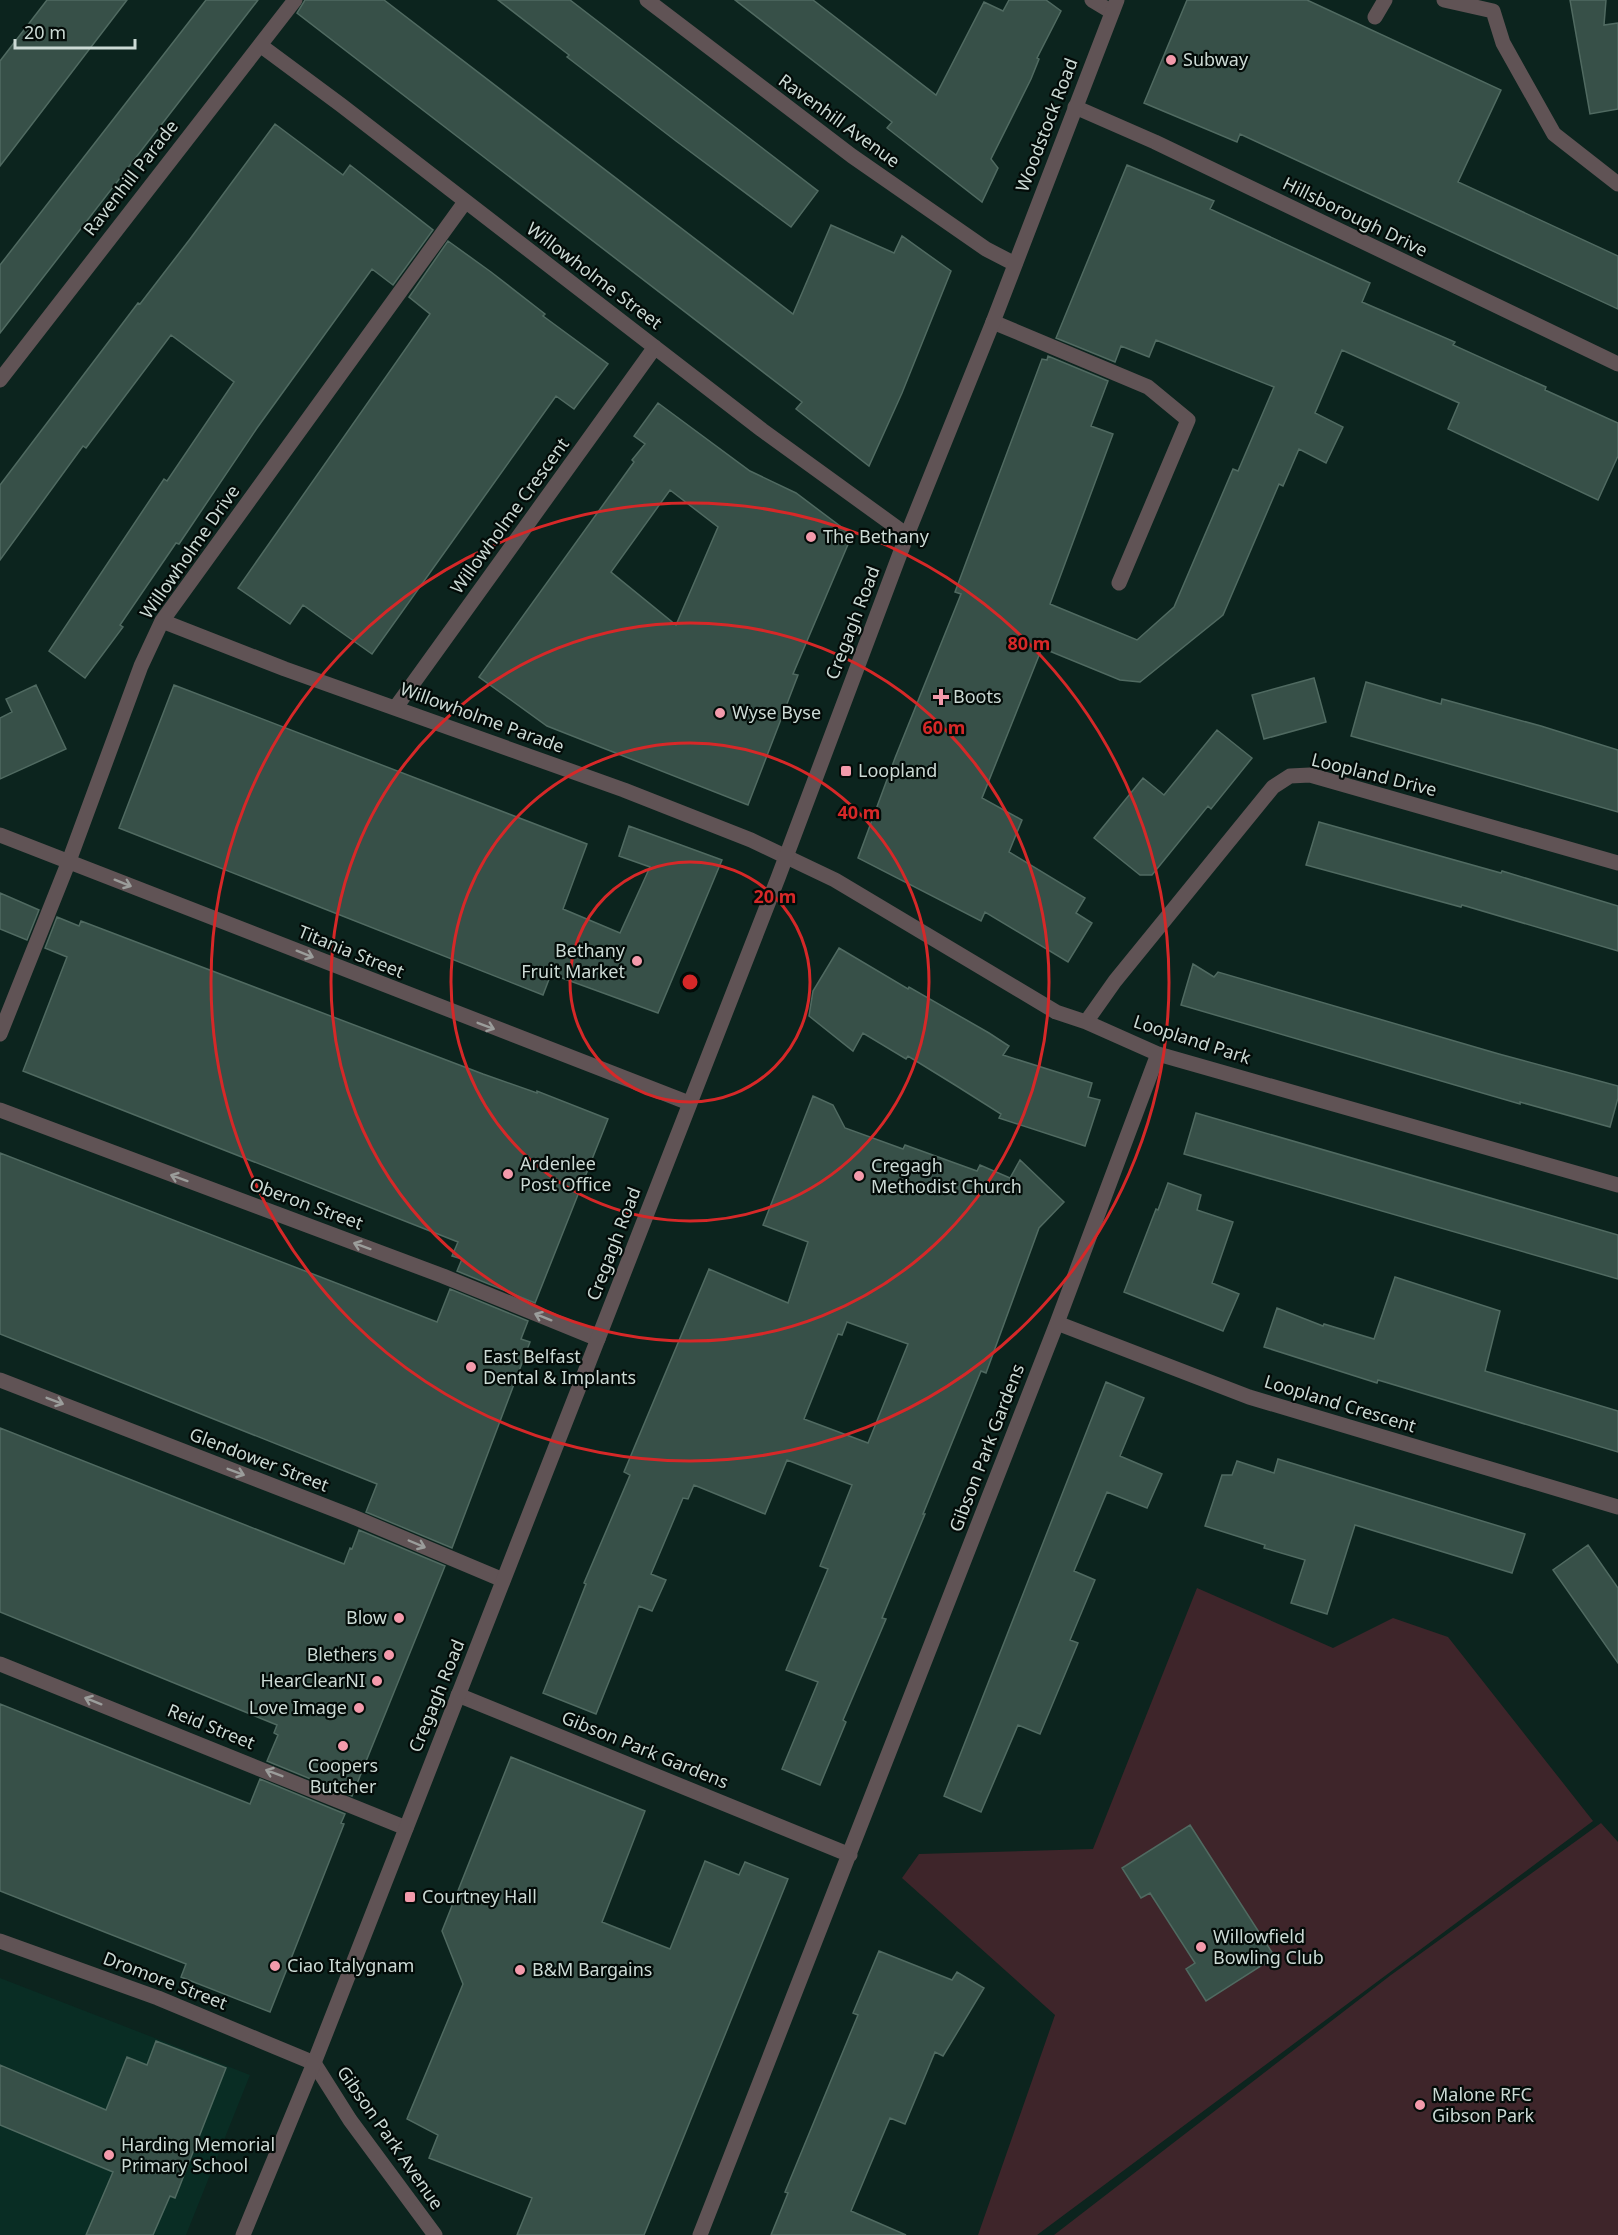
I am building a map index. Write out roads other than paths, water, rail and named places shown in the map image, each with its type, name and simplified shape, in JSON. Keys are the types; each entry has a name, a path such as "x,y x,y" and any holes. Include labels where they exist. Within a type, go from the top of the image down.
{"street":[{"name":"Ravenhill Parade","path":"0,380 294,0"},
{"name":"Ravenhill Avenue","path":"646,0 852,156 986,249 1015,264"},
{"path":"1092,0 1115,6"},
{"path":"1375,17 1385,0"},
{"path":"1444,0 1493,11 1503,43 1554,134 1618,184"},
{"name":"Woodstock Road","path":"1015,264 1115,6"},
{"name":"Willowholme Street","path":"260,45 762,430 907,535"},
{"name":"Hillsborough Drive","path":"1075,107 1155,142 1618,364"},
{"name":"Willowholme Drive","path":"0,1034 69,861 141,666 162,621 465,202"},
{"name":"Cregagh Road","path":"243,2235 314,2063 598,1339 803,811 907,535 1015,264"},
{"path":"993,322 1148,387 1188,420 1119,584"},
{"name":"Willowholme Crescent","path":"396,707 655,347"},
{"name":"Willowholme Parade","path":"162,621 285,669 624,790 751,840 785,856"},
{"name":"Loopland Drive","path":"1086,1022 1115,981 1273,787 1290,776 1310,775 1618,863"},
{"name":"Titania Street","path":"0,835 688,1103"},
{"name":"Loopland Park","path":"785,856 835,880 1056,1012 1086,1022 1158,1053 1618,1185"},
{"name":"Gibson Park Gardens","path":"700,2235 1057,1323 1158,1053"},
{"name":"Oberon Street","path":"0,1110 442,1276 598,1339"},
{"name":"Loopland Crescent","path":"1057,1323 1249,1397 1618,1507"},
{"name":"Glendower Street","path":"0,1380 351,1516 503,1580"},
{"name":"Reid Street","path":"0,1664 406,1827"},
{"name":"Gibson Park Gardens","path":"458,1695 850,1855"},
{"name":"Dromore Street","path":"0,1941 168,2002 314,2063"},
{"name":"Gibson Park Avenue","path":"314,2063 350,2120 435,2235"}],"place":[{"name":"Subway","path":"1171,60"},
{"name":"The Bethany","path":"811,537"},
{"name":"Boots","path":"941,697"},
{"name":"Wyse Byse","path":"720,713"},
{"name":"Loopland","path":"846,771"},
{"name":"Bethany Fruit Market","path":"637,961"},
{"name":"Ardenlee Post Office","path":"508,1174"},
{"name":"Cregagh Methodist Church","path":"859,1176"},
{"name":"East Belfast Dental & Implants","path":"471,1367"},
{"name":"Blow","path":"399,1618"},
{"name":"Blethers","path":"389,1655"},
{"name":"HearClearNI","path":"377,1681"},
{"name":"Love Image","path":"359,1708"},
{"name":"Coopers Butcher","path":"343,1746"},
{"name":"Courtney Hall","path":"410,1897"},
{"name":"Willowfield Bowling Club","path":"1201,1947"},
{"name":"Ciao Italygnam","path":"275,1966"},
{"name":"B&M Bargains","path":"520,1970"},
{"name":"Malone RFC Gibson Park","path":"1420,2105"},
{"name":"Harding Memorial Primary School","path":"109,2155"}]}
